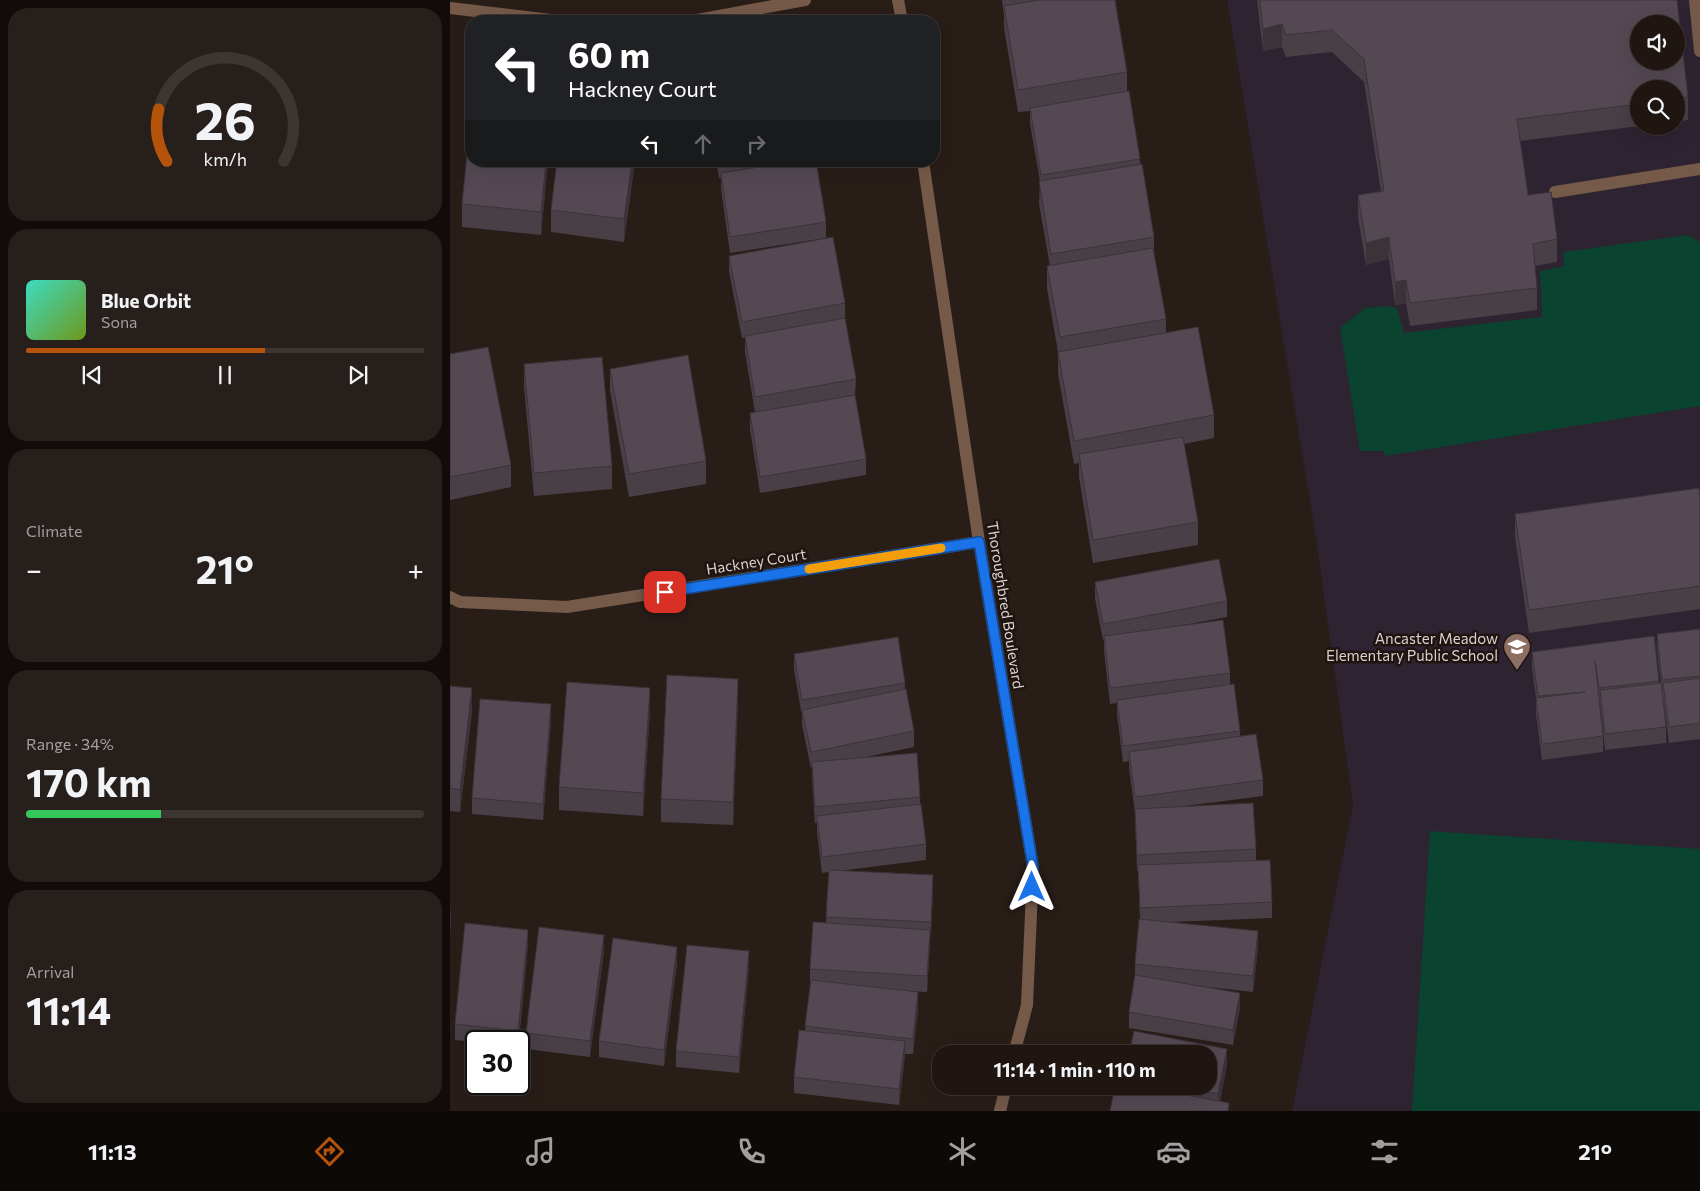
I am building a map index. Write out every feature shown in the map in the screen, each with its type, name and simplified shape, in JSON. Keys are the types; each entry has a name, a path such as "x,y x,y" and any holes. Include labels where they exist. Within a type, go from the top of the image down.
{"street":[{"path":"724,15 805,0"},
{"path":"898,0 901,15"},
{"path":"1695,0 1700,51"},
{"path":"450,8 509,15"},
{"name":"Thoroughbred Boulevard","path":"924,167 979,542 1033,867 1026,1005 1016,1045"},
{"path":"1555,192 1700,169"},
{"name":"Hackney Court","path":"450,597 460,602 567,607 979,542"},
{"path":"1000,1111 1004,1095"}],"shaded area":[{"name":"Ancaster Meadow Elementary Public School","path":"1227,0 1700,0 1700,1111 1292,1111 1353,805 1316,537"}],"green space":[{"path":"1688,235 1700,242 1700,406 1385,456 1384,451 1360,451 1340,328 1365,308 1386,306 1397,308 1404,333 1542,317 1540,271 1564,266 1563,252"},
{"path":"1430,831 1700,849 1700,1111 1412,1111"}],"building":[{"path":"1039,0 1115,0 1127,72 1018,90 1004,6"},
{"path":"1260,0 1677,0 1679,15 1630,15 1630,70 1685,70 1688,97 1685,98 1685,80 1630,80 1630,105 1517,119 1528,195 1551,192 1557,239 1533,244 1537,288 1410,303 1406,280 1395,282 1389,237 1366,243 1358,195 1384,191 1364,59 1332,30 1286,35 1282,24 1263,29"},
{"path":"1129,91 1140,159 1041,175 1030,108"},
{"path":"1142,164 1154,237 1051,254 1039,181"},
{"path":"466,167 545,167 541,212 462,204"},
{"path":"556,167 631,167 624,219 551,210"},
{"path":"760,167 817,167 826,222 730,237 721,173"},
{"path":"833,237 845,303 742,322 729,256"},
{"path":"1153,248 1166,319 1060,337 1047,266"},
{"path":"845,318 856,379 755,397 745,336"},
{"path":"1198,327 1214,415 1074,441 1058,352"},
{"path":"488,347 511,465 450,477 450,354"},
{"path":"688,355 706,461 629,474 610,369"},
{"path":"602,357 612,466 534,473 524,364"},
{"path":"855,395 866,459 760,477 750,413"},
{"path":"1183,437 1198,522 1093,540 1079,454"},
{"path":"1699,488 1700,586 1529,610 1515,514"},
{"path":"1219,559 1227,601 1103,624 1095,582"},
{"path":"1223,620 1230,673 1110,688 1104,636"},
{"path":"1700,629 1700,676 1662,680 1657,634"},
{"path":"1654,636 1659,681 1599,688 1595,661 1603,736 1542,744 1536,698 1585,692 1538,696 1532,652"},
{"path":"898,637 905,683 802,700 794,654"},
{"path":"667,675 738,679 733,802 661,799"},
{"path":"1700,678 1700,723 1669,727 1663,683"},
{"path":"567,682 650,688 643,793 559,787"},
{"path":"1661,683 1666,727 1605,734 1600,690"},
{"path":"1234,684 1240,731 1123,746 1117,700"},
{"path":"450,686 472,688 460,790 450,788"},
{"path":"906,689 914,731 811,752 802,710"},
{"path":"480,699 551,704 543,804 472,798"},
{"path":"1256,734 1263,780 1135,797 1129,752"},
{"path":"917,753 920,797 815,807 812,762"},
{"path":"1253,803 1256,849 1137,855 1135,809"},
{"path":"921,804 926,844 822,857 817,816"},
{"path":"1270,860 1272,902 1140,908 1138,865"},
{"path":"829,870 933,875 931,922 826,917"},
{"path":"1139,919 1258,931 1253,976 1135,964"},
{"path":"813,922 930,930 927,976 810,969"},
{"path":"465,923 528,930 518,1030 455,1024"},
{"path":"539,927 604,935 590,1041 530,1034 530,1030 526,1030"},
{"path":"613,938 677,947 664,1050 599,1041"},
{"path":"687,945 749,951 739,1057 676,1051"},
{"path":"1135,975 1240,993 1233,1030 1129,1012"},
{"path":"811,980 918,992 913,1039 805,1026"},
{"path":"799,1030 905,1041 899,1089 794,1077"},
{"path":"1134,1031 1206,1045 1131,1045"},
{"path":"1217,1047 1227,1049 1217,1094"},
{"path":"1113,1095 1186,1095 1229,1103 1228,1111 1110,1111"}],"slow traffic":[{"path":"809,569 941,548"}],"place":[{"name":"Ancaster Meadow Elementary Public School","path":"1517,671"}],"route":[{"path":"665,592 979,542 1033,867 1032,887"}]}
